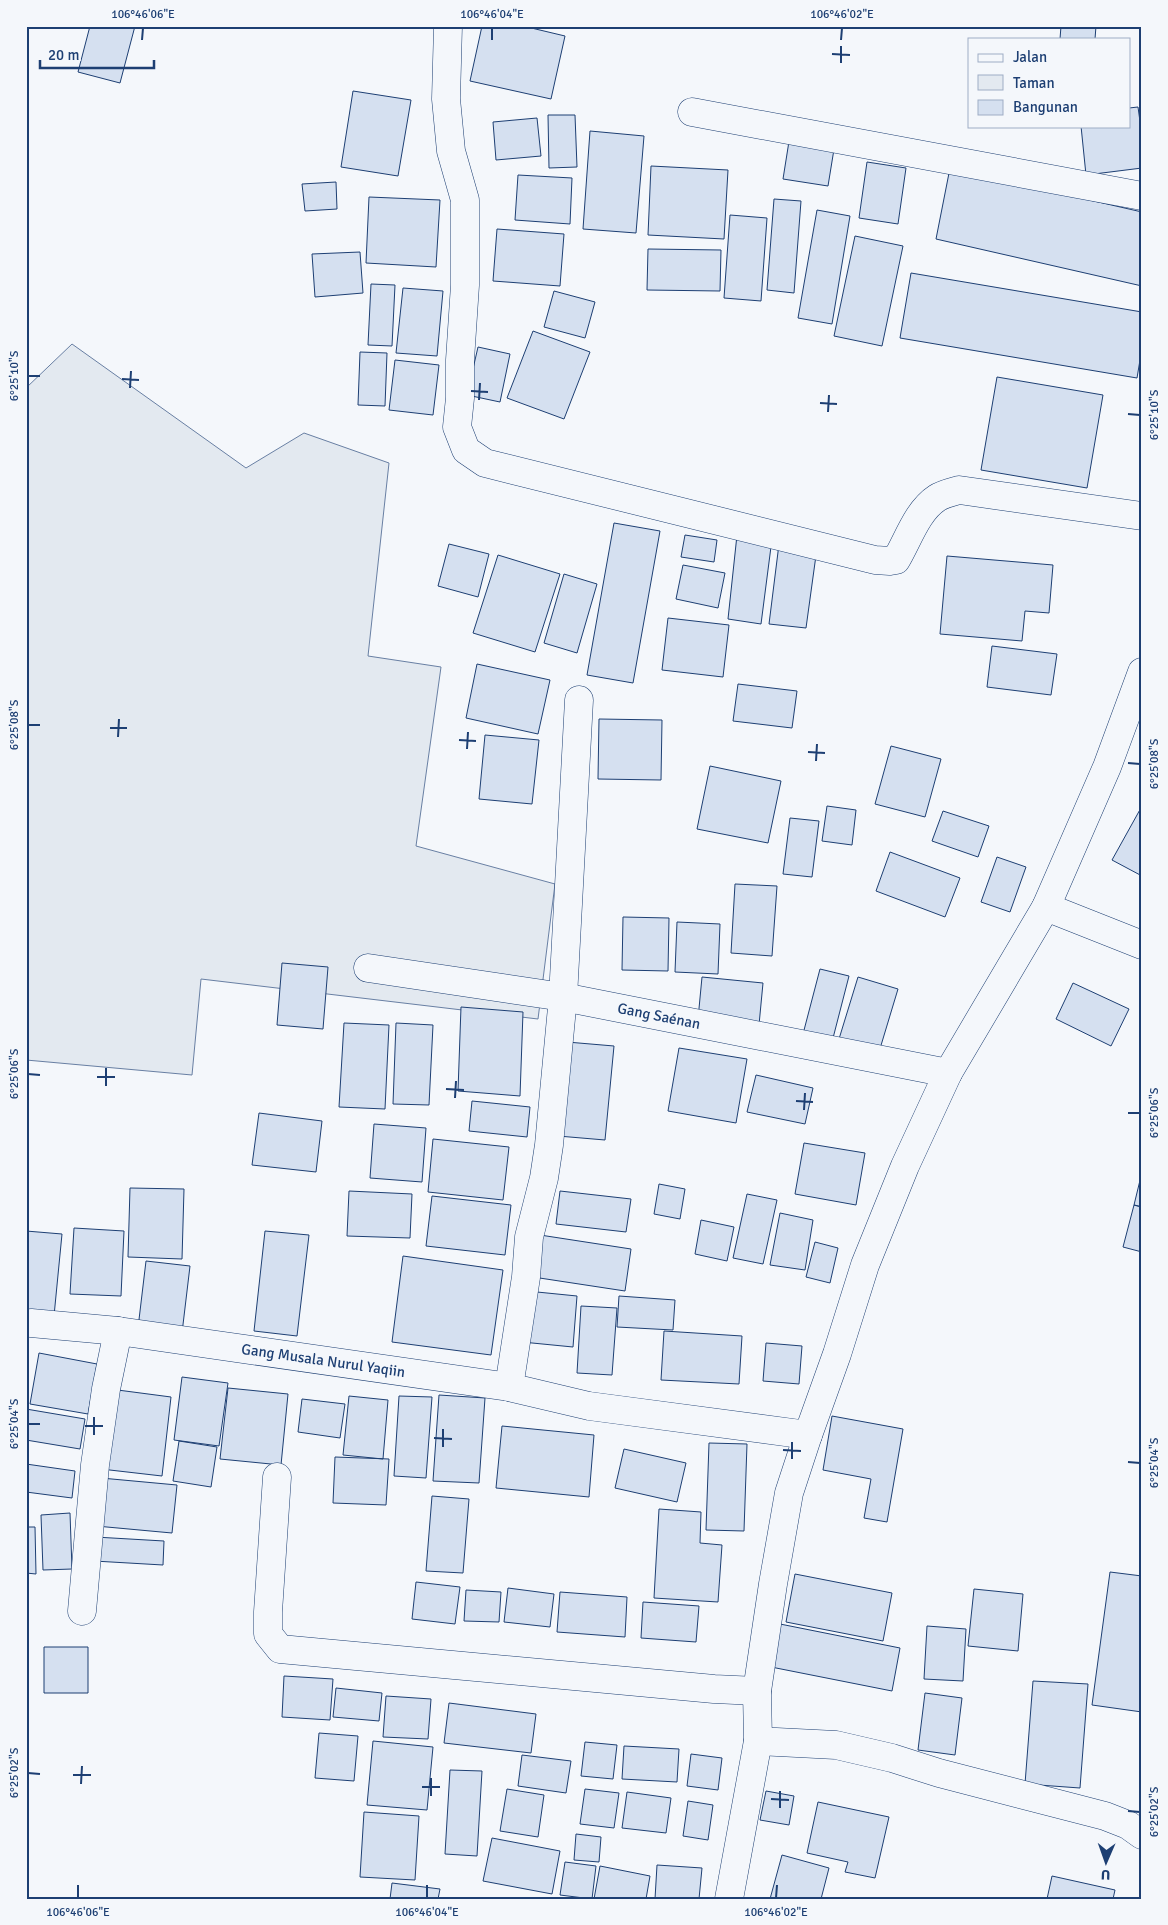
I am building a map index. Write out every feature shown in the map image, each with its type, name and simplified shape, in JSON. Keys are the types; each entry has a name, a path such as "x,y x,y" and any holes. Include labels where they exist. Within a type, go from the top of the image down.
{"street":[{"path":"448,26 446,99 451,150 465,200 465,285 457,427 466,450 485,463 875,560 896,560 905,546 915,521 937,498 959,490 1142,516"},
{"path":"692,112 1142,196"},
{"path":"729,1899 758,1741 757,1690 773,1584 790,1493 865,1265 905,1166 948,1073 1046,907 1107,767 1142,672"},
{"path":"509,1387 526,1277 529,1237 543,1187 549,1145 563,997 579,700"},
{"path":"1046,907 1142,945"},
{"path":"1092,925 1142,935"},
{"name":"Gang Saénan","path":"368,968 563,997 948,1073"},
{"name":"Gang Musala Nurul Yaqiin","path":"31,1323 118,1330 509,1387 589,1406 808,1435"},
{"path":"82,1611 95,1465 106,1389 118,1330"},
{"path":"277,1477 268,1634 280,1649 714,1689 757,1690"},
{"path":"758,1741 836,1745 892,1758 940,1773 1105,1816 1128,1826 1142,1835"}],"green space":[{"path":"72,344 246,468 304,433 389,463 368,656 441,667 416,846 555,884 538,1019 201,979 192,1075 26,1060 26,388"}],"building":[{"path":"90,26 135,26 120,83 78,72"},
{"path":"482,26 523,26 565,36 551,99 470,81"},
{"path":"1061,26 1096,26 1095,38 1060,38"},
{"path":"353,91 411,100 398,176 341,167"},
{"path":"1138,107 1142,136 1142,168 1086,175 1081,128 1130,128 1130,108"},
{"path":"548,115 575,115 577,167 549,168"},
{"path":"537,118 541,156 496,160 493,122"},
{"path":"590,131 644,136 636,233 583,229"},
{"path":"790,135 835,143 828,186 783,179"},
{"path":"867,162 906,168 898,224 859,218"},
{"path":"651,166 728,170 724,239 648,235"},
{"path":"950,168 1142,212 1142,286 936,239"},
{"path":"518,175 572,178 570,224 515,220"},
{"path":"336,182 337,209 305,211 302,184"},
{"path":"369,197 440,200 436,267 366,263"},
{"path":"774,199 801,201 794,293 767,290"},
{"path":"817,210 850,216 832,324 798,318"},
{"path":"730,215 767,218 761,301 724,298"},
{"path":"497,229 564,234 560,286 493,281"},
{"path":"855,236 903,246 882,346 834,336"},
{"path":"648,249 721,250 720,291 647,290"},
{"path":"360,252 363,293 315,297 312,254"},
{"path":"911,273 1142,312 1142,348 1137,378 900,338"},
{"path":"371,284 395,285 392,346 368,345"},
{"path":"403,288 443,291 437,356 396,353"},
{"path":"554,291 595,302 585,338 544,327"},
{"path":"533,331 590,352 564,419 507,398"},
{"path":"478,347 510,354 500,402 467,395"},
{"path":"360,352 387,353 385,406 358,405"},
{"path":"395,360 439,365 433,415 389,410"},
{"path":"997,377 1103,395 1087,488 981,470"},
{"path":"614,523 660,531 633,683 587,675"},
{"path":"685,535 717,540 714,562 681,557"},
{"path":"737,535 772,539 761,624 728,619"},
{"path":"449,544 489,554 478,597 438,586"},
{"path":"779,544 817,548 806,628 769,624"},
{"path":"498,555 560,574 535,652 473,633"},
{"path":"947,556 1053,565 1049,613 1025,611 1022,641 940,634"},
{"path":"683,565 725,573 718,608 676,599"},
{"path":"564,574 597,584 577,653 544,643"},
{"path":"668,618 729,625 723,677 662,670"},
{"path":"992,646 1057,654 1051,695 987,687"},
{"path":"477,664 550,680 538,734 466,718"},
{"path":"738,684 797,691 792,728 733,721"},
{"path":"599,719 662,720 661,780 598,779"},
{"path":"485,735 539,740 532,804 479,799"},
{"path":"891,746 941,759 925,817 875,804"},
{"path":"710,766 781,781 768,843 697,829"},
{"path":"827,806 856,810 852,845 822,841"},
{"path":"1142,806 1142,876 1112,860"},
{"path":"943,811 989,826 978,857 932,841"},
{"path":"790,818 819,821 812,877 783,874"},
{"path":"890,852 960,878 945,917 876,891"},
{"path":"997,857 1026,867 1010,912 981,902"},
{"path":"735,884 777,886 772,956 731,953"},
{"path":"623,917 669,918 668,971 622,970"},
{"path":"677,922 720,924 718,974 675,972"},
{"path":"282,963 328,967 323,1029 277,1025"},
{"path":"820,969 849,976 832,1042 803,1034"},
{"path":"702,977 763,983 759,1025 698,1019"},
{"path":"858,977 898,989 879,1052 839,1039"},
{"path":"1073,983 1129,1009 1111,1046 1056,1019"},
{"path":"461,1007 523,1012 520,1096 458,1091"},
{"path":"344,1023 389,1025 385,1109 339,1107"},
{"path":"396,1023 433,1025 429,1105 393,1104"},
{"path":"567,1042 614,1046 605,1140 558,1136"},
{"path":"679,1048 747,1059 736,1123 668,1111"},
{"path":"756,1075 813,1088 805,1124 747,1112"},
{"path":"472,1101 530,1107 527,1137 469,1131"},
{"path":"259,1113 322,1121 316,1172 252,1165"},
{"path":"374,1124 426,1128 422,1182 370,1178"},
{"path":"433,1139 509,1147 503,1200 428,1192"},
{"path":"804,1143 865,1153 856,1205 795,1194"},
{"path":"1142,1172 1142,1207 1134,1205"},
{"path":"659,1184 685,1189 680,1219 654,1214"},
{"path":"130,1188 184,1189 182,1259 128,1257"},
{"path":"349,1191 412,1194 410,1238 347,1236"},
{"path":"560,1191 631,1199 626,1232 556,1224"},
{"path":"747,1194 777,1200 763,1264 733,1258"},
{"path":"432,1196 511,1205 505,1255 426,1246"},
{"path":"1134,1205 1142,1207 1142,1252 1123,1247"},
{"path":"780,1213 813,1220 805,1270 770,1265"},
{"path":"701,1220 734,1227 727,1261 695,1254"},
{"path":"74,1228 124,1231 121,1296 70,1294"},
{"path":"26,1231 62,1234 54,1316 26,1314"},
{"path":"265,1231 309,1235 297,1336 254,1331"},
{"path":"540,1235 631,1249 625,1291 533,1277"},
{"path":"815,1242 838,1248 830,1283 806,1277"},
{"path":"403,1256 503,1270 491,1355 392,1342"},
{"path":"146,1261 190,1266 182,1333 138,1328"},
{"path":"527,1291 577,1296 573,1347 522,1342"},
{"path":"619,1296 675,1300 673,1330 617,1327"},
{"path":"581,1306 617,1308 612,1375 577,1373"},
{"path":"664,1331 742,1336 739,1384 661,1380"},
{"path":"766,1343 802,1346 799,1384 763,1381"},
{"path":"39,1353 97,1364 88,1414 30,1404"},
{"path":"182,1377 228,1383 219,1446 174,1440"},
{"path":"228,1388 288,1394 281,1465 220,1459"},
{"path":"110,1389 171,1397 162,1476 101,1469"},
{"path":"439,1395 485,1398 479,1483 433,1481"},
{"path":"349,1396 388,1400 383,1459 343,1455"},
{"path":"399,1396 432,1397 426,1478 394,1476"},
{"path":"302,1399 345,1404 340,1438 298,1432"},
{"path":"26,1409 85,1419 80,1449 26,1440"},
{"path":"832,1416 903,1429 887,1522 864,1518 871,1479 823,1470"},
{"path":"502,1426 594,1435 589,1497 496,1488"},
{"path":"179,1441 217,1447 211,1487 173,1481"},
{"path":"709,1443 747,1444 744,1531 706,1530"},
{"path":"624,1449 686,1463 677,1502 615,1488"},
{"path":"335,1457 389,1459 386,1505 333,1503"},
{"path":"26,1464 75,1471 72,1498 26,1492"},
{"path":"101,1478 177,1485 172,1533 96,1526"},
{"path":"432,1496 469,1499 463,1573 426,1571"},
{"path":"659,1509 701,1512 700,1543 722,1545 718,1602 654,1598"},
{"path":"70,1513 72,1569 43,1570 41,1515"},
{"path":"26,1527 35,1527 36,1574 26,1573"},
{"path":"95,1537 164,1541 163,1565 94,1561"},
{"path":"1110,1572 1142,1576 1142,1712 1092,1705"},
{"path":"795,1574 892,1593 883,1641 786,1622"},
{"path":"416,1582 460,1587 455,1624 412,1619"},
{"path":"508,1588 554,1594 550,1627 504,1622"},
{"path":"974,1589 1023,1594 1018,1651 968,1646"},
{"path":"466,1590 501,1592 499,1622 464,1621"},
{"path":"560,1592 627,1597 625,1637 557,1632"},
{"path":"643,1602 699,1606 696,1642 641,1638"},
{"path":"775,1623 900,1648 892,1691 766,1666"},
{"path":"927,1626 966,1629 963,1681 924,1679"},
{"path":"44,1647 88,1647 88,1693 44,1693"},
{"path":"284,1676 333,1679 330,1720 282,1717"},
{"path":"1033,1681 1088,1684 1080,1788 1025,1784"},
{"path":"336,1688 382,1693 379,1721 333,1717"},
{"path":"925,1693 962,1698 955,1755 918,1750"},
{"path":"386,1696 431,1699 428,1739 383,1737"},
{"path":"449,1703 536,1714 531,1753 444,1743"},
{"path":"319,1733 358,1736 354,1781 315,1778"},
{"path":"373,1741 433,1747 427,1810 367,1805"},
{"path":"585,1742 617,1745 613,1779 581,1776"},
{"path":"624,1746 679,1749 677,1782 622,1779"},
{"path":"691,1754 722,1758 718,1790 687,1786"},
{"path":"522,1755 571,1761 566,1793 518,1786"},
{"path":"450,1770 482,1771 477,1856 445,1854"},
{"path":"507,1789 544,1795 538,1837 500,1831"},
{"path":"585,1789 619,1793 614,1828 580,1824"},
{"path":"766,1791 794,1796 789,1825 760,1820"},
{"path":"627,1792 671,1798 666,1833 622,1828"},
{"path":"688,1801 713,1805 708,1840 683,1836"},
{"path":"818,1802 889,1817 875,1878 845,1872 848,1862 807,1853"},
{"path":"364,1812 419,1816 415,1880 360,1877"},
{"path":"576,1834 601,1837 599,1862 574,1860"},
{"path":"492,1838 560,1851 552,1894 483,1881"},
{"path":"782,1855 829,1868 821,1899 770,1899"},
{"path":"565,1862 596,1866 592,1899 560,1895"},
{"path":"657,1865 702,1868 699,1899 655,1899"},
{"path":"600,1866 650,1876 646,1899 594,1899"},
{"path":"1052,1876 1115,1890 1113,1899 1047,1899"},
{"path":"392,1883 440,1889 438,1899 390,1899"}]}
